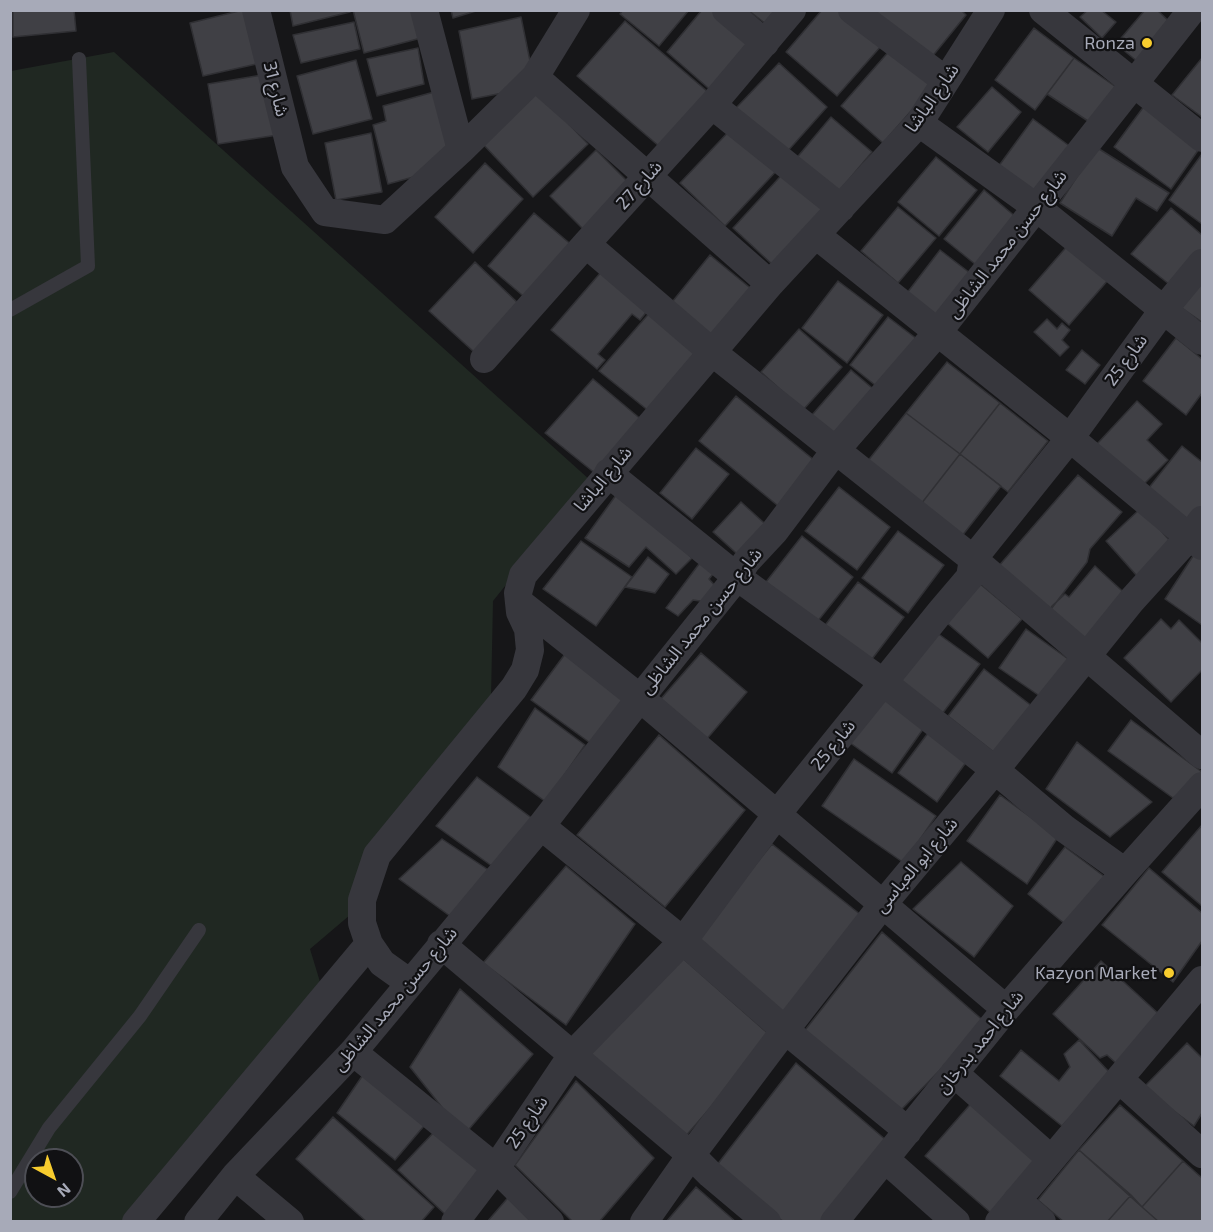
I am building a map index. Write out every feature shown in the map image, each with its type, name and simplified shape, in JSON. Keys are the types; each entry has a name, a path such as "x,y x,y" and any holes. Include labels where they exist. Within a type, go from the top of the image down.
{"street":[{"name":"شارع 31","path":"256,10 296,167 326,212 385,220 461,150"},
{"path":"424,10 461,150 535,77 576,10"},
{"path":"726,10 765,43"},
{"name":"شارع 27","path":"484,359 711,105 792,10"},
{"path":"852,10 945,80"},
{"name":"شارع الباشا","path":"410,983 382,963 369,944 362,923 362,900 377,855 514,688 525,670 530,650 528,629 520,612 519,602 523,575 770,284 919,123 991,10"},
{"path":"1043,10 1203,138"},
{"name":"شارع حسن محمد الشاظى","path":"198,1221 235,1176 353,1052 541,826 746,562 774,532 835,451 938,332 1192,10"},
{"path":"535,77 770,284"},
{"path":"711,105 841,208"},
{"path":"919,123 1036,207 1203,341"},
{"path":"816,235 1070,438 1198,534"},
{"path":"586,244 712,352 973,559 1203,755"},
{"name":"شارع 25","path":"455,1221 496,1168 572,1055 683,940 777,814 970,577 973,559 1070,438 1164,309 1203,263"},
{"path":"608,473 736,577 884,683 1065,828 1125,872"},
{"name":"شارع ابو العباسى","path":"644,1221 785,1030 883,904 1132,600 1198,534"},
{"path":"519,602 640,698 1006,1009"},
{"name":"شارع احمد بدرخان","path":"834,1221 1006,1009 1203,786"},
{"path":"541,826 683,940 785,1030 908,1131"},
{"path":"136,1221 369,944"},
{"path":"441,944 766,1221"},
{"path":"999,1221 1203,980"},
{"path":"353,1052 496,1168 550,1221"},
{"path":"954,1073 1051,1159"},
{"path":"1119,1079 1203,1154"},
{"path":"885,1159 956,1221"},
{"path":"235,1176 290,1221"},
{"path":"1017,1200 1042,1221"}],"lane":[{"path":"10,310 88,266 79,59"},
{"path":"10,1192 49,1128 140,1016 199,930"}],"shaded area":[{"path":"114,52 590,480 493,601 491,698 350,915 310,949 324,995 135,1221 11,1222 11,71"}],"building":[{"path":"13,10 74,10 76,31 13,37"},
{"path":"243,10 261,63 203,76 190,23"},
{"path":"290,10 349,10 350,12 293,26"},
{"path":"353,10 413,10 421,38 364,53"},
{"path":"451,10 479,10 453,18"},
{"path":"623,10 689,10 659,46 620,14"},
{"path":"702,10 722,10 759,43 715,94 667,52"},
{"path":"748,10 776,10 766,24"},
{"path":"822,10 843,10 882,45 837,96 786,52"},
{"path":"863,10 961,10 966,15 927,63"},
{"path":"1088,10 1101,10 1116,22 1102,38 1080,17"},
{"path":"1145,10 1157,10 1171,23 1138,62 1116,44"},
{"path":"521,17 531,66 523,89 472,99 459,31"},
{"path":"625,21 715,98 667,153 577,76"},
{"path":"354,22 360,49 301,63 293,35"},
{"path":"1034,28 1074,58 1035,110 995,80"},
{"path":"418,48 424,84 377,96 367,59"},
{"path":"891,49 933,86 883,143 841,106"},
{"path":"1074,58 1116,87 1091,123 1047,94"},
{"path":"1202,58 1202,117 1172,95"},
{"path":"356,60 372,119 313,134 297,76"},
{"path":"779,63 827,107 786,153 736,108"},
{"path":"268,74 278,135 218,144 208,84"},
{"path":"992,87 1021,112 988,152 957,127"},
{"path":"535,89 588,144 533,197 480,141"},
{"path":"434,92 453,166 388,184 373,125 386,121 383,106"},
{"path":"1145,105 1199,149 1171,189 1114,147"},
{"path":"831,117 872,152 835,196 794,161"},
{"path":"1033,119 1083,156 1047,204 998,167"},
{"path":"734,126 781,166 725,226 680,183"},
{"path":"371,133 382,192 336,200 325,143"},
{"path":"1096,147 1169,193 1157,211 1136,198 1112,236 1060,203"},
{"path":"596,150 631,185 585,231 550,196"},
{"path":"1202,154 1202,224 1169,200"},
{"path":"936,157 977,190 939,236 898,202"},
{"path":"485,163 523,199 473,253 435,217"},
{"path":"789,167 830,206 774,266 733,228"},
{"path":"984,190 1030,229 991,277 944,239"},
{"path":"898,207 936,238 898,283 861,251"},
{"path":"1171,208 1202,235 1202,262 1179,292 1131,254"},
{"path":"534,213 574,247 528,300 488,266"},
{"path":"1069,244 1109,279 1069,325 1029,290"},
{"path":"940,250 983,283 950,326 907,293"},
{"path":"710,255 754,291 704,352 660,317"},
{"path":"475,262 519,304 474,352 429,311"},
{"path":"602,271 648,310 640,320 632,314 598,354 605,360 597,369 551,330"},
{"path":"1202,276 1202,322 1180,307"},
{"path":"838,281 883,315 847,363 802,328"},
{"path":"652,310 701,353 650,412 599,371"},
{"path":"888,317 934,352 895,401 850,365"},
{"path":"1047,319 1057,329 1062,323 1070,330 1062,340 1069,347 1060,356 1034,332"},
{"path":"799,329 842,367 803,410 761,372"},
{"path":"1176,338 1202,359 1202,393 1186,415 1143,381"},
{"path":"1082,350 1100,365 1085,384 1066,370"},
{"path":"947,362 1000,403 960,454 906,413"},
{"path":"851,370 892,405 853,450 812,415"},
{"path":"593,379 643,421 596,474 545,433"},
{"path":"736,396 831,474 794,519 699,441"},
{"path":"1137,401 1162,424 1147,440 1168,460 1142,486 1097,444"},
{"path":"1000,403 1048,441 1008,492 960,454"},
{"path":"906,413 960,454 921,504 867,462"},
{"path":"1182,446 1202,462 1202,509 1192,523 1148,489"},
{"path":"696,448 729,474 692,519 660,493"},
{"path":"960,454 1001,486 962,536 921,504"},
{"path":"1078,475 1122,512 1090,549 1087,562 1048,613 997,568"},
{"path":"839,487 890,527 857,570 805,531"},
{"path":"619,491 692,558 676,574 646,547 629,567 585,538"},
{"path":"741,502 774,532 746,562 713,532"},
{"path":"1141,508 1177,549 1145,585 1106,541"},
{"path":"898,531 944,565 908,613 862,578"},
{"path":"802,536 853,577 817,622 766,582"},
{"path":"581,541 632,577 596,626 543,589"},
{"path":"1195,553 1202,559 1202,625 1165,599"},
{"path":"648,557 669,574 655,593 625,587"},
{"path":"702,560 718,568 709,579 718,589 707,602 693,600 678,616 666,608"},
{"path":"1095,566 1132,600 1089,644 1048,613 1065,594 1069,597"},
{"path":"973,578 1022,619 988,658 940,617"},
{"path":"858,582 904,617 869,663 823,628"},
{"path":"1161,619 1171,629 1179,620 1202,643 1202,670 1171,702 1124,658"},
{"path":"1026,629 1071,661 1044,699 999,668"},
{"path":"933,630 980,664 942,714 896,679"},
{"path":"568,650 631,700 593,745 531,700"},
{"path":"701,653 747,692 705,741 659,701"},
{"path":"984,669 1037,710 1000,757 948,716"},
{"path":"884,694 926,725 892,773 849,742"},
{"path":"535,708 585,745 546,802 498,767"},
{"path":"1131,720 1202,772 1202,775 1173,798 1108,751"},
{"path":"928,733 967,761 937,802 898,773"},
{"path":"659,735 745,810 665,907 577,835"},
{"path":"1077,742 1152,802 1110,837 1046,789"},
{"path":"854,759 936,816 904,863 822,806"},
{"path":"477,777 537,822 496,869 436,826"},
{"path":"1000,795 1058,837 1027,884 967,841"},
{"path":"1202,825 1202,906 1162,872"},
{"path":"442,839 493,873 454,919 399,879"},
{"path":"772,844 866,919 788,1016 694,941"},
{"path":"1065,847 1109,880 1070,928 1028,894"},
{"path":"961,862 1013,906 974,957 913,909"},
{"path":"566,866 635,924 566,1025 483,963"},
{"path":"1149,868 1202,913 1202,941 1173,982 1102,925"},
{"path":"882,932 986,1023 900,1111 802,1034"},
{"path":"679,955 772,1037 684,1138 582,1049"},
{"path":"1101,961 1161,1016 1117,1064 1107,1055 1100,1058 1053,1014"},
{"path":"460,989 533,1054 464,1135 410,1067"},
{"path":"1079,1040 1111,1074 1062,1126 1000,1076 1021,1050 1059,1081 1070,1067 1064,1054"},
{"path":"1187,1043 1202,1058 1202,1113 1194,1126 1143,1088"},
{"path":"796,1063 887,1141 822,1222 784,1222 710,1174"},
{"path":"367,1069 429,1120 395,1160 337,1113"},
{"path":"576,1081 654,1158 599,1222 573,1222 515,1165"},
{"path":"975,1099 1040,1157 991,1213 925,1156"},
{"path":"1120,1105 1183,1161 1142,1207 1079,1150"},
{"path":"333,1117 434,1207 421,1222 367,1222 296,1159"},
{"path":"436,1130 485,1175 447,1216 398,1170"},
{"path":"1079,1150 1131,1195 1107,1222 1064,1222 1038,1200"},
{"path":"1183,1161 1202,1178 1202,1222 1159,1222 1142,1207"},
{"path":"696,1187 736,1222 666,1222"},
{"path":"512,1193 545,1222 487,1222"},
{"path":"1131,1195 1142,1207 1159,1222 1107,1222"}],"place":[{"name":"Ronza","path":"1147,43"},
{"name":"Kazyon Market","path":"1169,973"}]}
